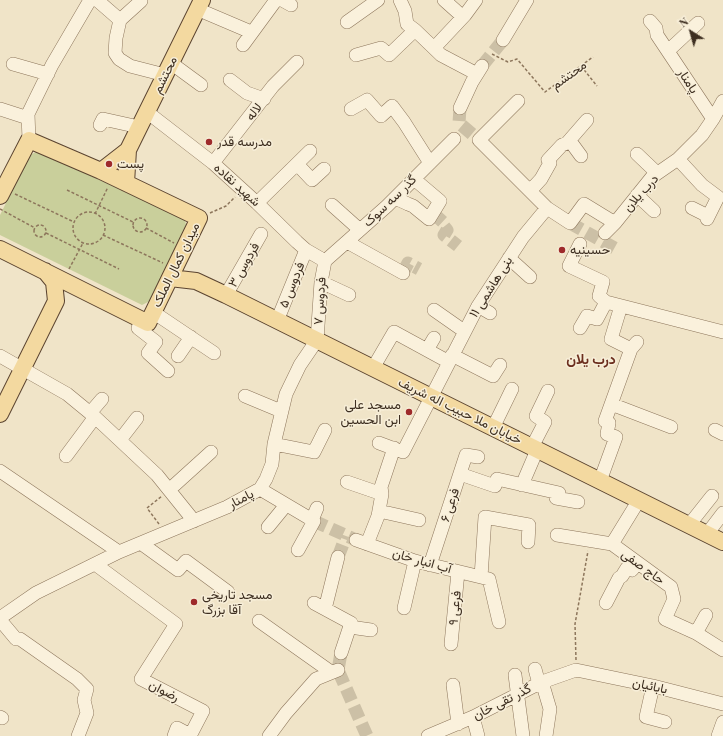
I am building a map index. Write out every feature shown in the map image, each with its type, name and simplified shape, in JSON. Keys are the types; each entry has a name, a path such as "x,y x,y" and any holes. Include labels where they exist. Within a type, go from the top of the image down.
{"main road":[{"name":"محتشم","path":"114,177 200,5"},
{"name":"میدان کمال الملک","path":"0,249 81,289 148,316 174,270 199,218 114,177 29,140"},
{"path":"3,186 29,140"},
{"name":"محتشم","path":"114,177 128,150"},
{"name":"خیابان ملا حبیب اله شریف","path":"174,270 723,542"},
{"path":"45,271 54,282 56,301"},
{"path":"1,408 56,301 66,293 81,289"}],"street":[{"path":"29,140 28,114 48,74 90,0"},
{"path":"97,0 120,20"},
{"path":"243,45 251,32 255,29 276,0"},
{"path":"347,22 378,0"},
{"path":"400,0 406,11 407,24 441,55 480,70 468,90 460,108"},
{"path":"444,0 463,17"},
{"path":"434,48 463,17 476,0"},
{"path":"503,40 527,0"},
{"path":"141,1 120,20 116,38 115,53 119,59 130,66 168,69 201,86"},
{"path":"200,5 251,32"},
{"name":"پامنار","path":"650,21 713,119"},
{"path":"668,51 698,23"},
{"path":"356,55 381,48 389,55 415,30"},
{"name":"لاله","path":"213,163 257,117 264,99 297,62"},
{"path":"13,64 48,74"},
{"path":"230,80 247,93 264,99"},
{"path":"352,109 367,100 381,116 392,106 430,163"},
{"path":"518,101 479,140 547,208"},
{"name":"درب یلان","path":"547,208 570,223 584,204 615,223 646,183 678,159 702,135 723,101"},
{"path":"0,109 28,118"},
{"name":"شهید نقاده","path":"147,112 213,163 257,203 296,242 306,250 325,261"},
{"path":"100,125 103,119 139,128"},
{"path":"530,191 541,179 550,163 548,160 562,145 570,141 587,120"},
{"name":"گذر سه سوک","path":"325,261 360,230 388,201 414,179 454,139"},
{"path":"570,141 581,156"},
{"path":"257,203 310,151"},
{"path":"637,154 657,174"},
{"path":"678,159 702,185 718,197 708,218 692,208"},
{"path":"297,164 312,180 324,169"},
{"path":"388,201 413,206 429,219 440,201 414,179"},
{"path":"637,195 654,211"},
{"path":"332,205 360,230"},
{"name":"بنی هاشمی ۱۱","path":"394,448 403,452 478,306 523,237 547,208"},
{"path":"605,232 615,223"},
{"name":"فردوس ۳","path":"226,295 262,234"},
{"path":"347,242 403,273"},
{"path":"580,244 569,266 572,272 603,282 599,296 606,302 723,332"},
{"name":"فردوس ۵","path":"277,321 306,250"},
{"path":"509,258 530,277"},
{"name":"فردوس ۷","path":"317,340 321,282 325,261"},
{"path":"321,282 349,295"},
{"path":"580,328 587,316 596,320 606,302"},
{"path":"478,306 490,313"},
{"path":"600,481 616,437 607,434 609,422 605,421 611,404 626,377 634,345 611,339 621,306"},
{"path":"434,310 464,331"},
{"path":"168,371 148,353 156,342 138,328 148,316 191,337 214,353"},
{"path":"373,368 394,332 427,350 494,376 500,365"},
{"path":"178,356 191,337"},
{"path":"427,350 434,338"},
{"name":"پامنار","path":"0,619 36,593 119,552 142,544 166,532 194,521 260,489 272,464 274,444 281,411 288,389 300,365 317,340"},
{"path":"0,356 67,394 92,415 157,475 194,521"},
{"path":"493,428 512,389"},
{"path":"522,485 544,422 536,416 548,391"},
{"path":"245,396 281,411"},
{"path":"66,456 102,399"},
{"path":"611,404 671,427"},
{"path":"120,440 137,418"},
{"path":"274,444 314,452 325,430"},
{"path":"379,443 394,448 380,487 382,494 379,511 419,520"},
{"path":"169,490 211,452"},
{"name":"فرعی ۶","path":"430,565 466,455 478,457"},
{"path":"0,471 119,552"},
{"path":"460,474 495,486 498,479 559,493 556,498 578,502"},
{"path":"347,482 382,494"},
{"path":"260,489 286,505 315,517 298,550"},
{"path":"689,525 712,496"},
{"path":"557,535 612,544 638,500"},
{"path":"268,527 286,505"},
{"name":"آب انبار خان","path":"379,511 361,542 415,561 485,578"},
{"path":"707,534 723,513"},
{"path":"499,622 485,578 485,517 529,525 528,542"},
{"path":"142,544 178,570 186,562 228,592"},
{"name":"حاج صفی","path":"612,544 671,587 674,599 665,619 696,633 723,650"},
{"path":"325,609 338,556"},
{"path":"404,608 415,561"},
{"path":"606,603 626,568 632,570 637,562"},
{"name":"رضوان","path":"95,564 176,624 141,679 205,713 190,736"},
{"name":"فرعی ۹","path":"451,644 458,572"},
{"path":"314,603 351,623 341,653"},
{"path":"696,633 706,615"},
{"path":"0,619 16,639 20,639 69,673 87,689 84,700 87,713 78,736"},
{"path":"259,621 335,671 316,679 286,713 269,736"},
{"path":"350,627 371,630"},
{"path":"535,669 550,709 546,736"},
{"name":"گذر تقی خان","path":"428,736 473,717 540,683 576,670"},
{"name":"بابائیان","path":"576,670 653,686 723,704"},
{"path":"514,675 523,736"},
{"path":"453,685 448,702 458,724"},
{"path":"653,686 646,717 665,722"},
{"path":"473,717 478,736"},
{"path":"718,736 723,722"},
{"path":"174,736 177,728 190,736"}],"path":[{"name":"محتشم","path":"492,54 508,62 517,59 545,92 593,57"},
{"path":"581,66 597,86"},
{"path":"95,214 114,177"},
{"path":"3,186 74,222"},
{"path":"199,218 226,206 242,189"},
{"path":"67,190 133,222"},
{"path":"0,209 35,228"},
{"path":"86,213 95,214 103,220 103,235 96,242 90,244 80,241 74,233 74,222 81,215 86,213"},
{"path":"138,218 143,219 146,222 146,228 142,232 137,232 133,227 133,222 138,218"},
{"path":"35,228 38,225 42,225 46,229 46,233 119,269"},
{"path":"35,228 35,234 38,237 44,236 46,233"},
{"path":"146,228 185,248"},
{"path":"103,235 174,270"},
{"path":"166,532 147,508 169,490"},
{"path":"576,670 575,624 590,540"}],"green space":[{"path":"38,151 185,220 187,229 150,301 142,305 0,235 0,215 30,155"}],"tunnel":[{"path":"482,66 503,40"},
{"path":"460,108 459,123 479,140"},
{"path":"433,213 444,223 443,225 447,230 444,235 458,246"},
{"path":"570,223 618,250"},
{"path":"403,273 408,263 419,269"},
{"path":"314,521 356,540"},
{"path":"338,557 346,536"},
{"path":"341,653 338,670 367,736"}],"place":[{"name":"مدرسه قدر","path":"209,142"},
{"name":"پست","path":"109,164"},
{"name":"حسینیه","path":"562,250"},
{"name":"مسجد علی ابن الحسین","path":"409,412"},
{"name":"مسجد تاریخی آقا بزرگ","path":"194,602"}],"district":[{"name":"درب یلان","path":"591,360"}]}
